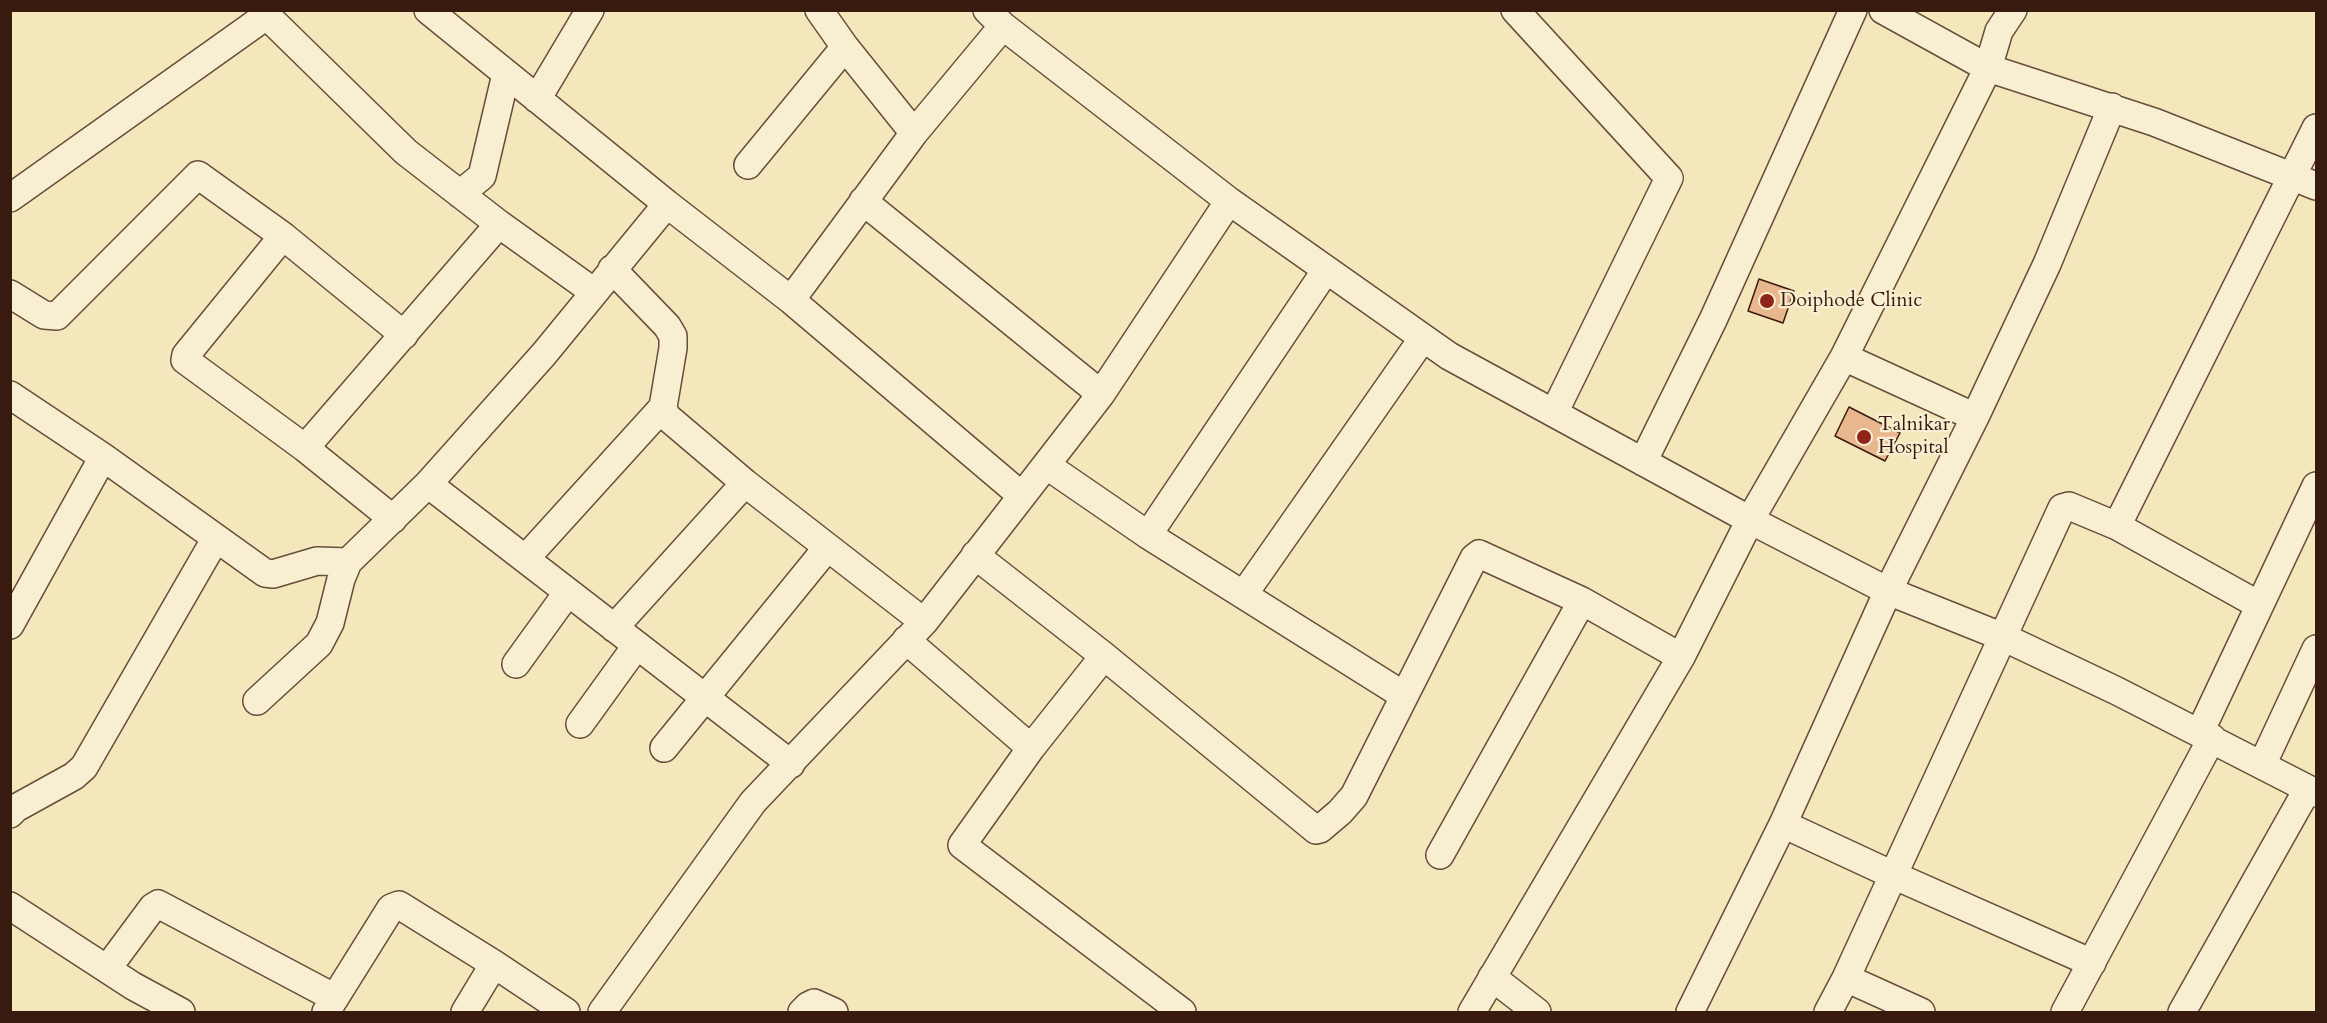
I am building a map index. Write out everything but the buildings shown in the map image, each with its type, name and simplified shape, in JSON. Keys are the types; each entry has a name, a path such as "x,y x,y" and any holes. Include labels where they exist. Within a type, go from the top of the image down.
{"street":[{"path":"428,10 667,204 791,300 1022,496"},
{"path":"537,99 590,10"},
{"path":"819,10 845,47 914,133"},
{"path":"1515,10 1668,178 1554,413"},
{"path":"1642,462 1713,320 1853,10"},
{"path":"1883,10 1988,68 2112,107 2305,181"},
{"path":"1472,1012 1680,657 1750,520 1844,357 1988,68 1999,31 2013,10"},
{"path":"10,198 263,13 406,152 499,224 594,292"},
{"path":"791,300 995,18 1229,201 1449,356 1750,520 1888,591 2003,637 2206,735 2312,791 2182,1012"},
{"path":"748,165 845,47"},
{"path":"460,194 482,176 506,74"},
{"path":"1690,1012 1783,824 1888,591 1975,417 2047,264 2112,107"},
{"path":"2117,526 2305,181 2316,128"},
{"path":"10,294 44,315 57,316 198,175 283,236 404,335"},
{"path":"863,201 1101,394"},
{"path":"602,1012 753,802 915,631 1101,394 1229,201"},
{"path":"257,701 319,644 330,623 341,579 348,562 428,484 544,354 667,204"},
{"path":"305,448 499,224"},
{"path":"283,236 184,358 305,448 393,519"},
{"path":"525,559 663,407 674,348 673,336 667,326 612,269"},
{"path":"1148,535 1326,270"},
{"path":"1244,594 1423,338"},
{"path":"1844,357 1975,417"},
{"path":"10,395 268,575 317,561 348,562"},
{"path":"663,407 668,419 827,548 915,631 1031,748"},
{"path":"10,626 103,458"},
{"path":"1046,465 1148,535 1403,695"},
{"path":"614,628 745,483"},
{"path":"428,484 790,764"},
{"path":"2065,1012 2092,963 2206,735 2259,605 2316,486"},
{"path":"1828,1012 1846,978 2062,508 2069,506 2117,526 2259,605"},
{"path":"10,814 16,808 74,776 84,767 216,538"},
{"path":"664,748 827,548"},
{"path":"975,555 1104,656 1316,830 1340,812 1354,796 1403,695 1477,555 1483,554 1582,601 1680,657"},
{"path":"516,664 568,592"},
{"path":"1440,855 1582,601"},
{"path":"580,724 637,645"},
{"path":"2262,765 2316,649"},
{"path":"1104,656 1031,748 962,846 1182,1012"},
{"path":"1783,824 2092,963"},
{"path":"107,969 153,907 159,904 331,1005 396,905 402,906 566,1012"},
{"path":"10,906 107,969 181,1012"},
{"path":"465,1012 494,964"},
{"path":"1492,977 1537,1012"},
{"path":"1846,978 1921,1012"},
{"path":"802,1012 814,1003 834,1012"}],"place":[{"name":"Doiphode Clinic","path":"1767,301"},
{"name":"Talnikar Hospital","path":"1864,437"}]}
